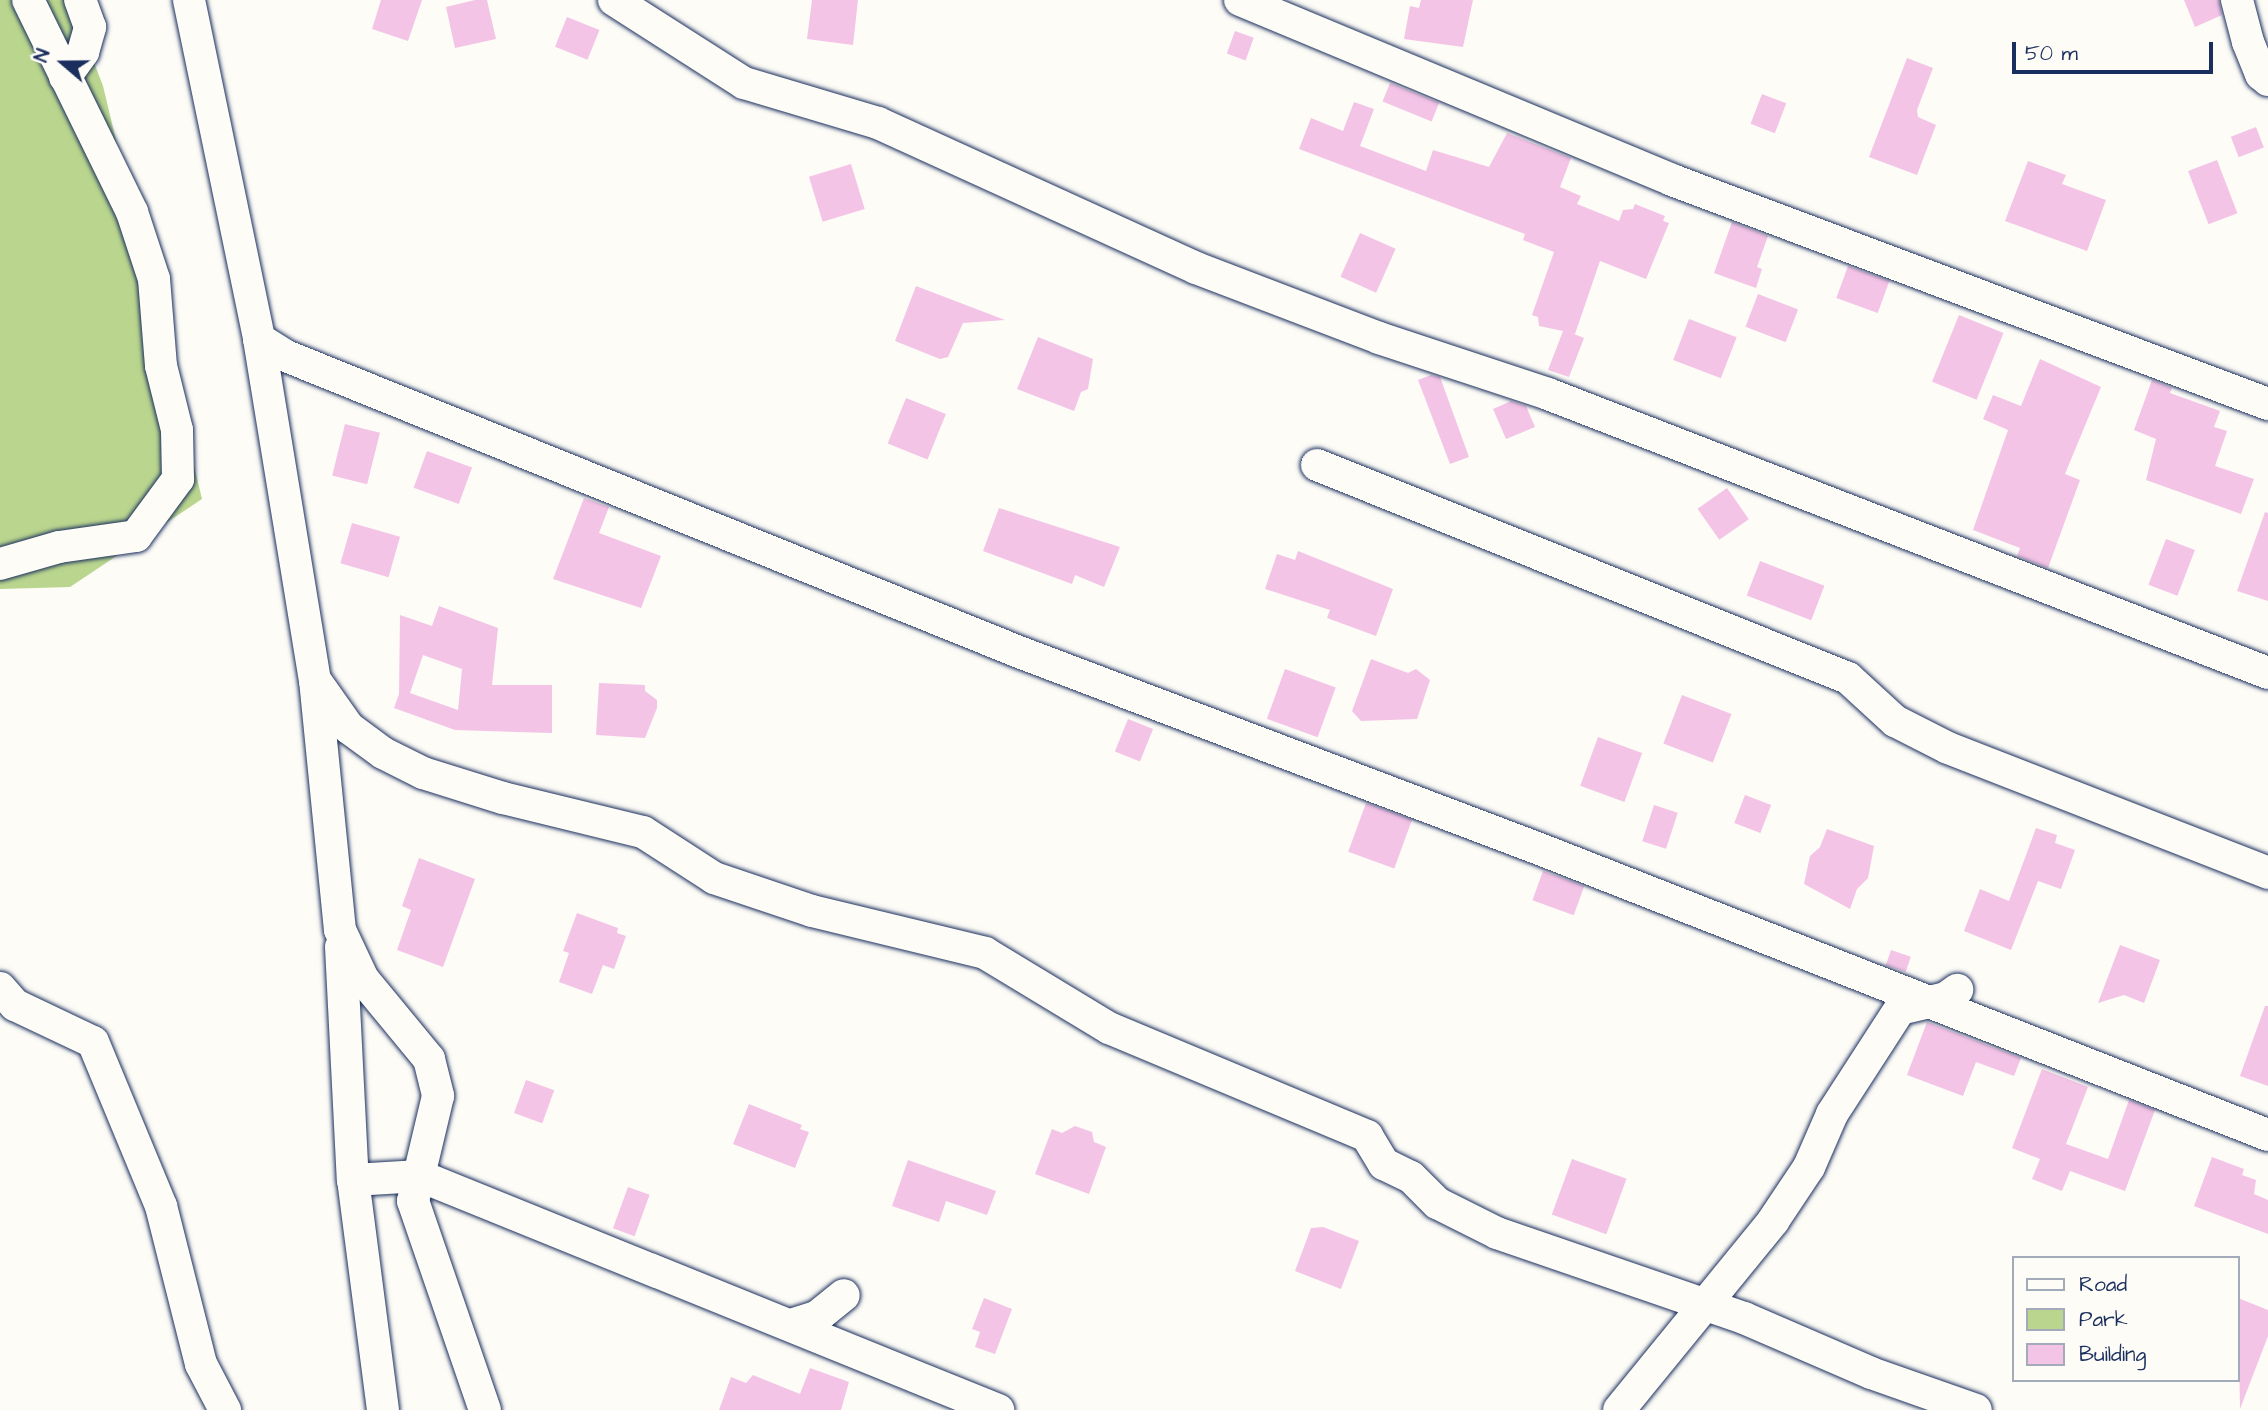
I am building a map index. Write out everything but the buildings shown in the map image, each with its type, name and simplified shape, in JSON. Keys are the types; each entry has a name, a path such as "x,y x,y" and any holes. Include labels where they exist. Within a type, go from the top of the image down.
{"street":[{"path":"0,564 59,547 136,536 178,479 177,430 162,366 154,279 132,212 28,0"},
{"path":"65,77 83,52 90,27 80,0"},
{"path":"189,0 259,339 315,680 340,930 353,1180 383,1410"},
{"path":"614,0 744,83 878,123 1196,268 1379,338 1548,394 2268,673"},
{"path":"1240,0 1672,180 2268,404"},
{"path":"2237,0 2248,42 2261,74 2268,80"},
{"path":"259,339 286,356 774,554 1538,848 1922,1002 2268,1136"},
{"path":"1317,465 1848,678 1895,721 1948,748 2268,873"},
{"path":"315,680 349,728 383,753 423,772 503,798 643,832 714,878 812,911 985,953 1109,1028 1367,1136 1384,1164 1410,1177 1437,1203 1497,1233 1701,1304 1976,1410"},
{"path":"340,930 363,979 429,1059 438,1096 413,1201 422,1235 485,1410"},
{"path":"0,988 15,1005 93,1042 161,1206 201,1364 225,1410"},
{"path":"1619,1410 1701,1304 1773,1221 1802,1178 1832,1114 1874,1045 1900,1009 1946,998 1957,990"},
{"path":"353,1180 420,1176 998,1410"},
{"path":"791,1325 818,1316 844,1295"}],"green space":[{"path":"0,0 70,0 103,86 202,499 70,587 0,589"}]}
